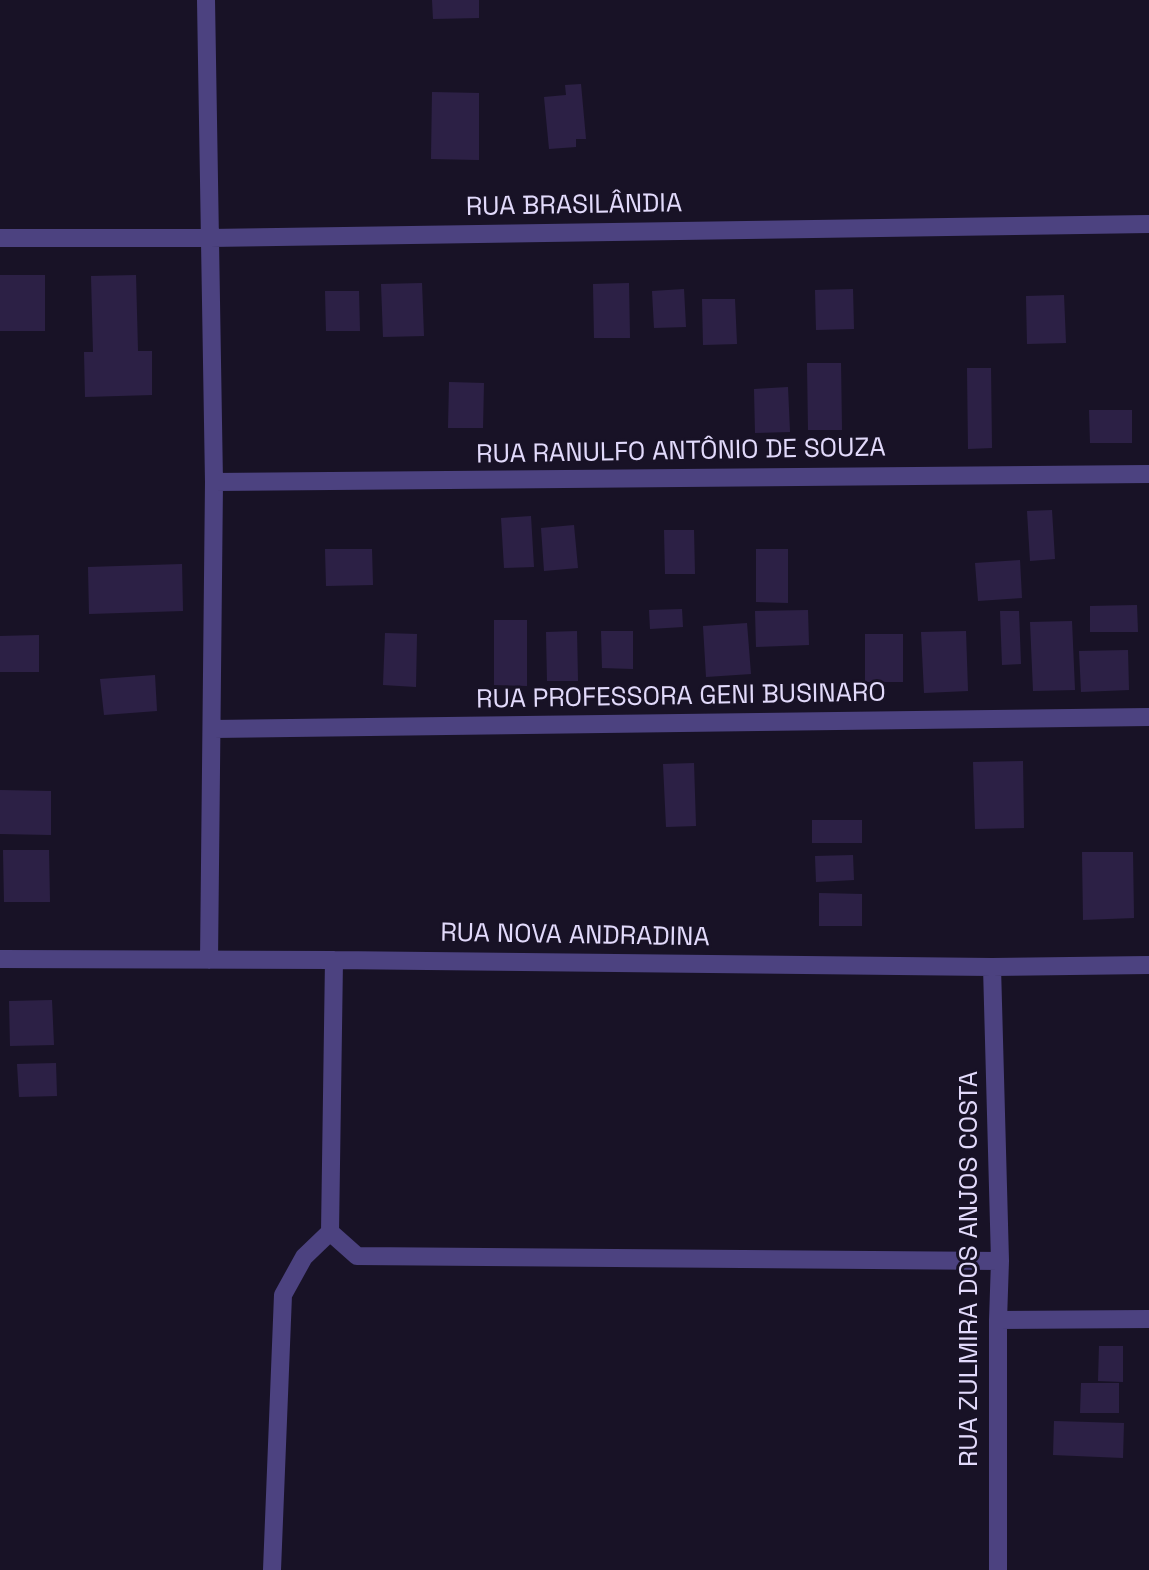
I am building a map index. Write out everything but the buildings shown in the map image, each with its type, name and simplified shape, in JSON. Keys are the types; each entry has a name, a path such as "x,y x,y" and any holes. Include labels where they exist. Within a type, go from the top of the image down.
{"street":[{"path":"206,0 214,482 209,960"},
{"name":"RUA BRASILÂNDIA","path":"0,237 210,238 1149,224"},
{"name":"RUA RANULFO ANTÔNIO DE SOUZA","path":"214,482 1149,474"},
{"name":"RUA PROFESSORA GENI BUSINARO","path":"213,729 1149,717"},
{"name":"RUA NOVA ANDRADINA","path":"0,959 992,967 1149,965"},
{"path":"272,1570 283,1296 304,1257 330,1232 334,960"},
{"name":"RUA ZULMIRA DOS ANJOS COSTA","path":"992,967 1000,1262 998,1570"},
{"path":"330,1232 357,1256 1000,1262"},
{"path":"998,1320 1149,1319"}]}
